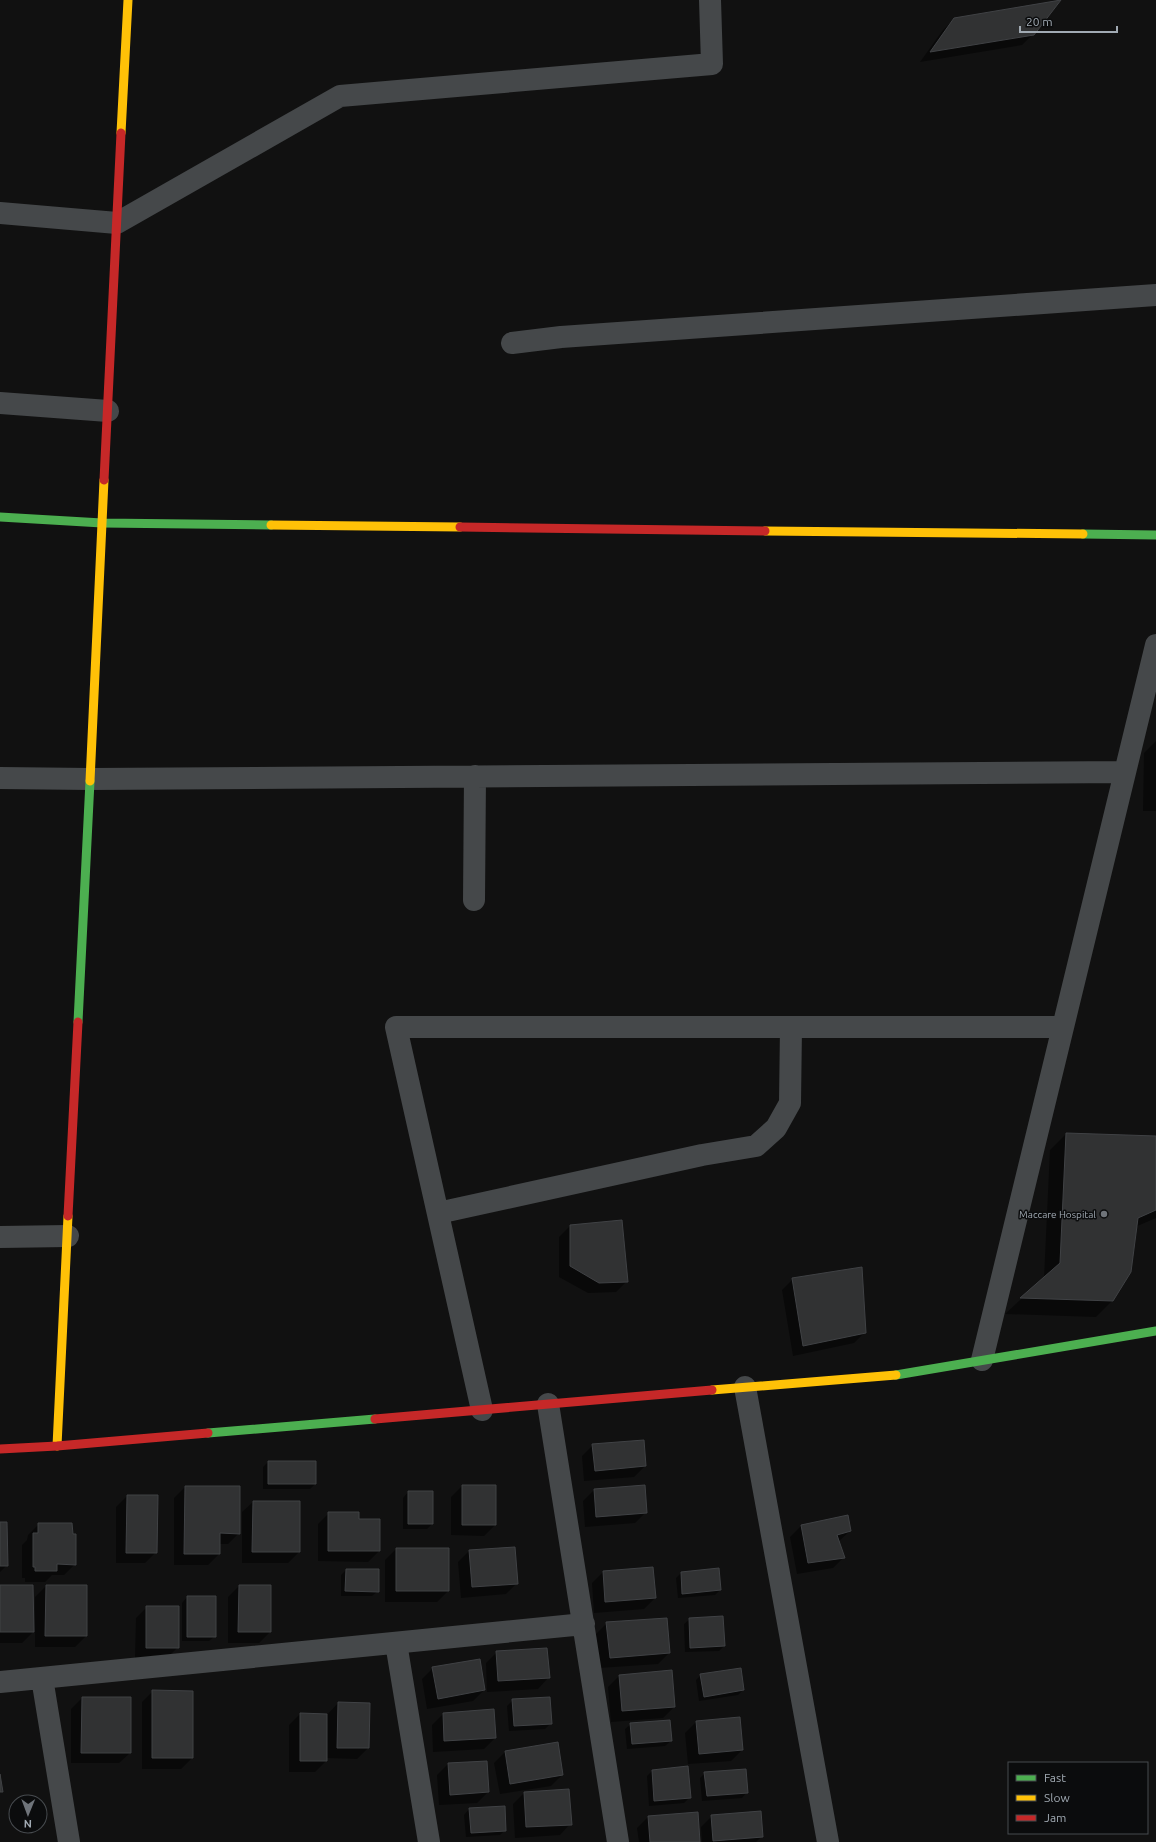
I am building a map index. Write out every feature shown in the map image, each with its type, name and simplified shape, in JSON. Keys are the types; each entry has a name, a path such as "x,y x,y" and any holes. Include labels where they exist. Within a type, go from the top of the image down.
{"street":[{"path":"57,1446 128,0"},
{"path":"0,213 117,223 340,96 712,64 710,0"},
{"path":"512,343 561,337 1156,295"},
{"path":"0,403 108,411"},
{"path":"0,518 102,523 1156,535"},
{"path":"982,1360 1125,772 1149,702 1156,645"},
{"path":"0,778 90,779 1125,772"},
{"path":"474,900 475,776"},
{"path":"482,1410 396,1027 1063,1027"},
{"path":"438,1213 702,1155 756,1146 776,1128 790,1103 791,1027"},
{"path":"0,1237 68,1236"},
{"path":"0,1449 57,1446 904,1374 1156,1331"},
{"path":"745,1387 828,1842"},
{"path":"548,1404 618,1842"},
{"path":"0,1682 584,1624"},
{"path":"396,1643 429,1842"},
{"path":"42,1678 69,1842"}],"building":[{"path":"1061,0 1034,35 930,52 954,18"},
{"name":"Maccare Hospital","path":"1066,1133 1156,1136 1156,1210 1138,1218 1131,1272 1113,1301 1020,1298 1060,1263"},
{"path":"622,1220 628,1282 599,1283 570,1266 570,1225"},
{"path":"862,1267 866,1333 803,1346 792,1278"},
{"path":"644,1440 646,1466 595,1471 592,1444"},
{"path":"268,1461 316,1461 316,1484 268,1484"},
{"path":"462,1485 496,1485 496,1525 462,1525"},
{"path":"645,1485 647,1513 596,1517 594,1489"},
{"path":"185,1486 240,1486 240,1534 220,1533 220,1554 184,1554"},
{"path":"408,1491 433,1491 433,1524 408,1524"},
{"path":"127,1495 158,1495 157,1553 126,1553"},
{"path":"253,1501 300,1501 300,1552 252,1552"},
{"path":"328,1512 359,1512 359,1519 380,1519 380,1551 328,1551"},
{"path":"848,1515 851,1531 837,1535 845,1558 808,1563 801,1525"},
{"path":"0,1522 7,1522 8,1566 0,1566"},
{"path":"38,1523 72,1523 73,1534 76,1534 76,1565 57,1564 57,1571 35,1571 35,1567 33,1567 33,1533 38,1533"},
{"path":"515,1547 518,1584 472,1587 469,1550"},
{"path":"396,1548 449,1548 449,1591 396,1591"},
{"path":"653,1567 656,1598 605,1602 603,1571"},
{"path":"719,1568 721,1590 682,1594 681,1572"},
{"path":"346,1569 379,1569 379,1592 345,1591"},
{"path":"0,1585 33,1585 34,1632 0,1632"},
{"path":"46,1585 87,1585 87,1636 45,1636"},
{"path":"239,1585 271,1585 271,1632 238,1632"},
{"path":"187,1596 216,1596 216,1637 187,1637"},
{"path":"146,1606 179,1606 179,1648 146,1648"},
{"path":"723,1616 725,1646 690,1648 689,1618"},
{"path":"667,1618 670,1653 610,1658 606,1622"},
{"path":"547,1648 550,1678 498,1681 496,1651"},
{"path":"480,1659 485,1690 438,1699 432,1667"},
{"path":"741,1668 744,1690 704,1697 700,1674"},
{"path":"672,1670 675,1707 622,1711 619,1675"},
{"path":"152,1690 193,1691 193,1758 152,1758"},
{"path":"82,1697 131,1697 131,1753 81,1753"},
{"path":"550,1697 552,1724 514,1726 512,1699"},
{"path":"338,1702 370,1703 369,1748 337,1748"},
{"path":"494,1709 496,1738 444,1741 443,1713"},
{"path":"300,1713 327,1714 327,1761 300,1761"},
{"path":"740,1717 743,1750 699,1754 696,1721"},
{"path":"670,1720 672,1741 632,1744 630,1723"},
{"path":"558,1742 563,1775 510,1784 505,1751"},
{"path":"487,1761 489,1792 450,1795 448,1763"},
{"path":"688,1766 691,1798 654,1801 652,1770"},
{"path":"746,1769 748,1793 707,1796 704,1772"},
{"path":"0,1774 3,1792 0,1792"},
{"path":"569,1789 572,1825 526,1827 524,1792"},
{"path":"505,1806 506,1831 471,1833 469,1808"},
{"path":"761,1811 763,1837 713,1841 711,1815"},
{"path":"698,1812 700,1842 650,1842 648,1816"}],"traffic: fast":[{"path":"0,517 102,523 271,525"},
{"path":"1083,534 1156,535"},
{"path":"78,1022 90,781"},
{"path":"896,1375 1156,1331"},
{"path":"208,1433 375,1419"}],"traffic: slow":[{"path":"121,133 128,0"},
{"path":"90,781 104,480"},
{"path":"271,525 460,527"},
{"path":"765,531 1083,534"},
{"path":"57,1446 68,1216"},
{"path":"712,1390 896,1375"}],"traffic: jam":[{"path":"104,480 121,133"},
{"path":"460,527 765,531"},
{"path":"68,1216 78,1022"},
{"path":"375,1419 712,1390"},
{"path":"0,1449 57,1446 208,1433"}],"place":[{"name":"Maccare Hospital","path":"1104,1214"}]}
